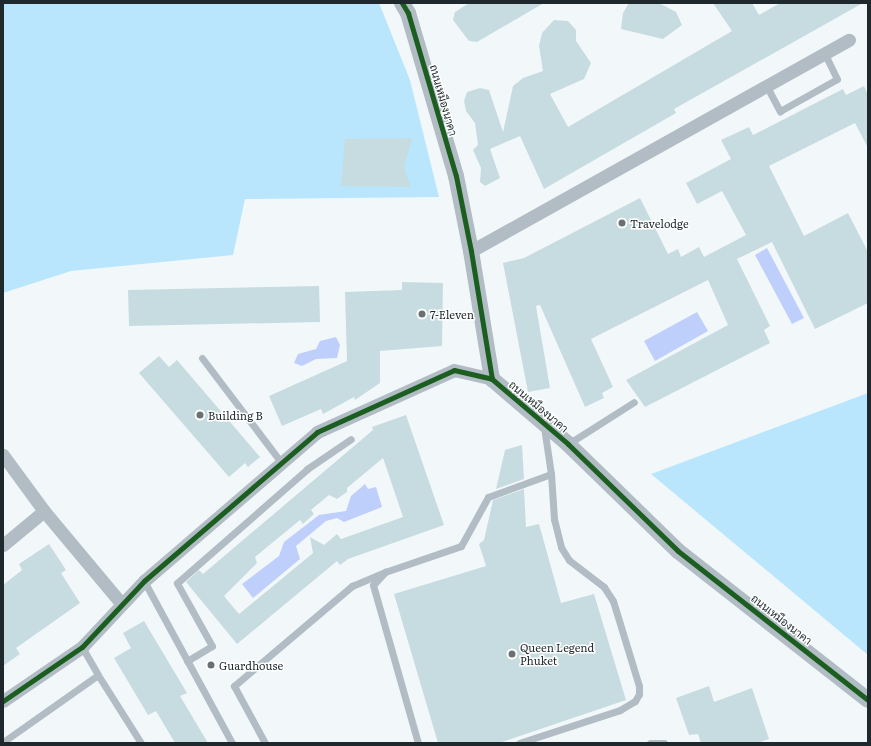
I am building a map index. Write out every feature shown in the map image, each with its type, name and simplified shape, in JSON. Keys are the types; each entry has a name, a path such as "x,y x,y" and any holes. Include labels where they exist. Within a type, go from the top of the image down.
{"street":[{"name":"ถนนเหมืองนาคา","path":"402,3 408,13 456,176 471,251 492,379 568,444 678,551 868,700"},
{"path":"471,251 849,40"},
{"path":"3,701 82,647 121,603 144,581 317,432 454,370 492,379"},
{"path":"3,455 44,511 121,603"},
{"path":"3,544 44,511"}],"lane":[{"path":"766,85 780,111 838,79 825,54"},
{"path":"202,358 281,462"},
{"path":"568,444 634,402"},
{"path":"519,743 620,710 635,701 639,694 613,601 604,587 569,560 561,547 554,518 551,474 544,424"},
{"path":"187,661 212,646 177,583 307,469 351,439"},
{"path":"265,743 234,686 352,586 385,572 461,546 488,497 551,474"},
{"path":"385,572 373,585 418,743"},
{"path":"144,581 232,743"},
{"path":"82,647 141,743"},
{"path":"3,742 98,675"},
{"path":"650,743 664,743"}],"shaded area":[{"path":"3,3 379,3 410,80 439,197 245,199 233,255 71,271 3,293"},
{"path":"767,248 804,318 792,324 755,255"},
{"path":"697,312 708,331 655,361 644,341"},
{"path":"336,337 340,345 337,358 316,359 302,366 294,363 298,354 316,349 320,341"},
{"path":"868,393 868,655 651,474"},
{"path":"365,484 368,489 376,487 382,507 344,522 337,518 326,521 296,546 300,559 253,598 242,584 279,556 284,542 319,515 346,511 351,496"}],"building":[{"path":"469,3 544,3 477,42 469,41 453,20 455,12"},
{"path":"629,3 659,3 676,12 682,25 663,39 621,29 623,13"},
{"path":"713,3 752,3 759,15 780,3 863,3 674,109 676,113 544,189 520,136 490,149 500,178 485,186 480,182 481,168 473,150 478,145 475,123 466,111 464,101 467,92 480,88 489,90 503,132 513,86 523,78 543,71 539,46 542,33 554,20 568,21 576,30 576,41 591,63 584,79 550,94 568,127 732,31"},
{"path":"864,86 868,95 868,148 855,123 769,166 804,236 848,213 868,252 868,303 815,329 772,242 737,259 770,326 764,330 770,343 645,407 626,380 728,325 708,280 591,339 613,387 602,393 604,398 585,407 540,305 536,306 550,388 528,392 503,263 524,258 640,198 668,254 678,249 681,257 699,247 704,257 746,235 722,191 697,204 686,183 731,159 721,140 749,127 753,135 843,89 846,95"},
{"path":"412,138 404,167 411,187 341,186 345,139"},
{"path":"402,282 443,283 442,346 380,351 380,383 355,400 354,397 323,414 321,409 282,426 269,396 347,361 345,292 402,290"},
{"path":"319,286 320,322 129,326 128,290"},
{"name":"Building B","path":"159,356 169,367 177,360 260,457 248,467 245,463 229,477 139,373"},
{"path":"406,415 444,525 348,559 340,565 337,561 237,644 186,582 199,570 203,574 373,430 372,427","holes":["383,458 403,517 341,539 337,534 324,545 310,537 313,553 239,614 224,596 257,563 255,557 300,520 303,524 314,514 311,510 329,495 337,499 347,492 347,488"]},
{"path":"522,445 524,479 496,489 505,450"},
{"name":"Queen Legend Phuket","path":"524,489 526,527 539,524 561,603 594,594 626,700 499,743 438,743 394,594 486,566 479,544 484,540 493,500"},
{"path":"49,544 66,570 61,573 80,603 16,648 20,654 3,666 3,585 22,570 19,564"},
{"path":"144,621 187,693 180,696 208,743 175,743 156,711 148,715 114,658 131,648 123,633"},
{"path":"709,686 714,702 752,688 769,739 757,743 701,743 698,734 689,735 676,698"}],"cycle path":[{"path":"402,3 408,13 456,176 471,251 492,379 568,444 678,551 868,700"},
{"path":"3,701 82,647 144,581 317,432 454,370 492,379"}],"place":[{"name":"Travelodge","path":"622,223"},
{"name":"7-Eleven","path":"422,314"},
{"name":"Building B","path":"200,415"},
{"name":"Queen Legend Phuket","path":"512,654"},
{"name":"Guardhouse","path":"211,665"}]}
